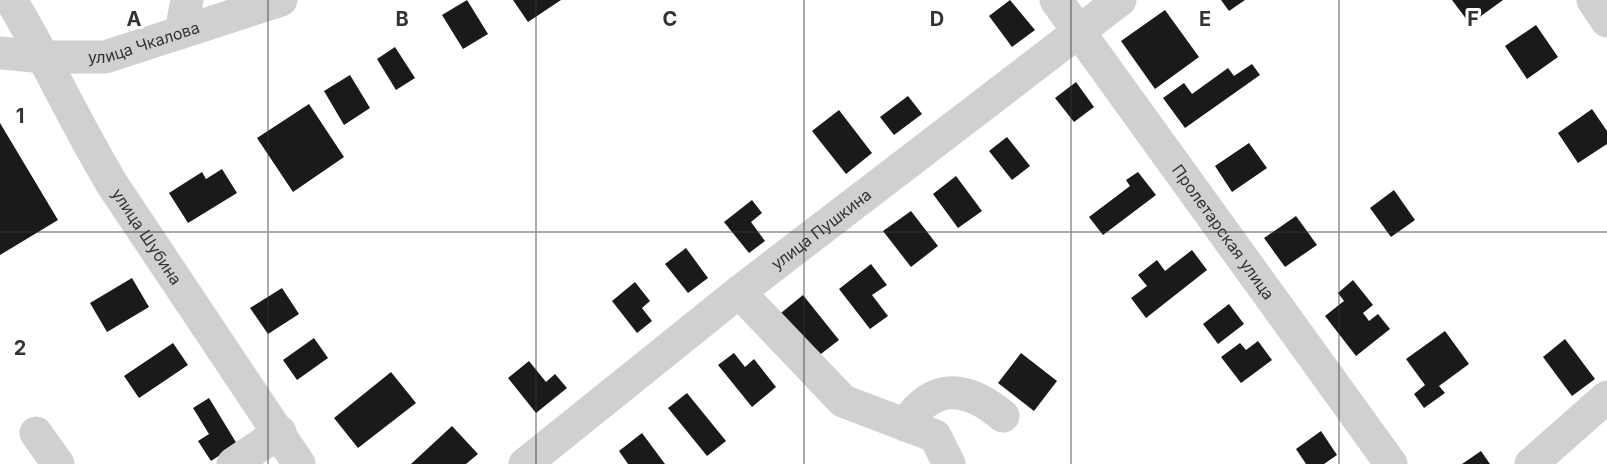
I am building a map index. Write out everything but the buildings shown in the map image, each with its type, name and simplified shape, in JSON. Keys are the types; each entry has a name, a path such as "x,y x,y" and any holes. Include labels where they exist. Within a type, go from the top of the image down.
{"street":[{"name":"улица Шубина","path":"11,0 45,57 85,139 112,184 280,432 299,464"},
{"path":"181,32 187,0"},
{"name":"улица Чкалова","path":"0,53 45,57 105,57 280,0"},
{"name":"Пролетарская улица","path":"1056,0 1391,464"},
{"name":"улица Пушкина","path":"525,464 739,292 1120,0"},
{"path":"1593,0 1607,21"},
{"path":"739,292 843,401 935,436 949,464"},
{"path":"905,425 920,404 934,395 945,392 986,401 1003,416"},
{"path":"1531,464 1607,398"},
{"path":"233,464 280,432"},
{"path":"36,433 58,464"}]}
